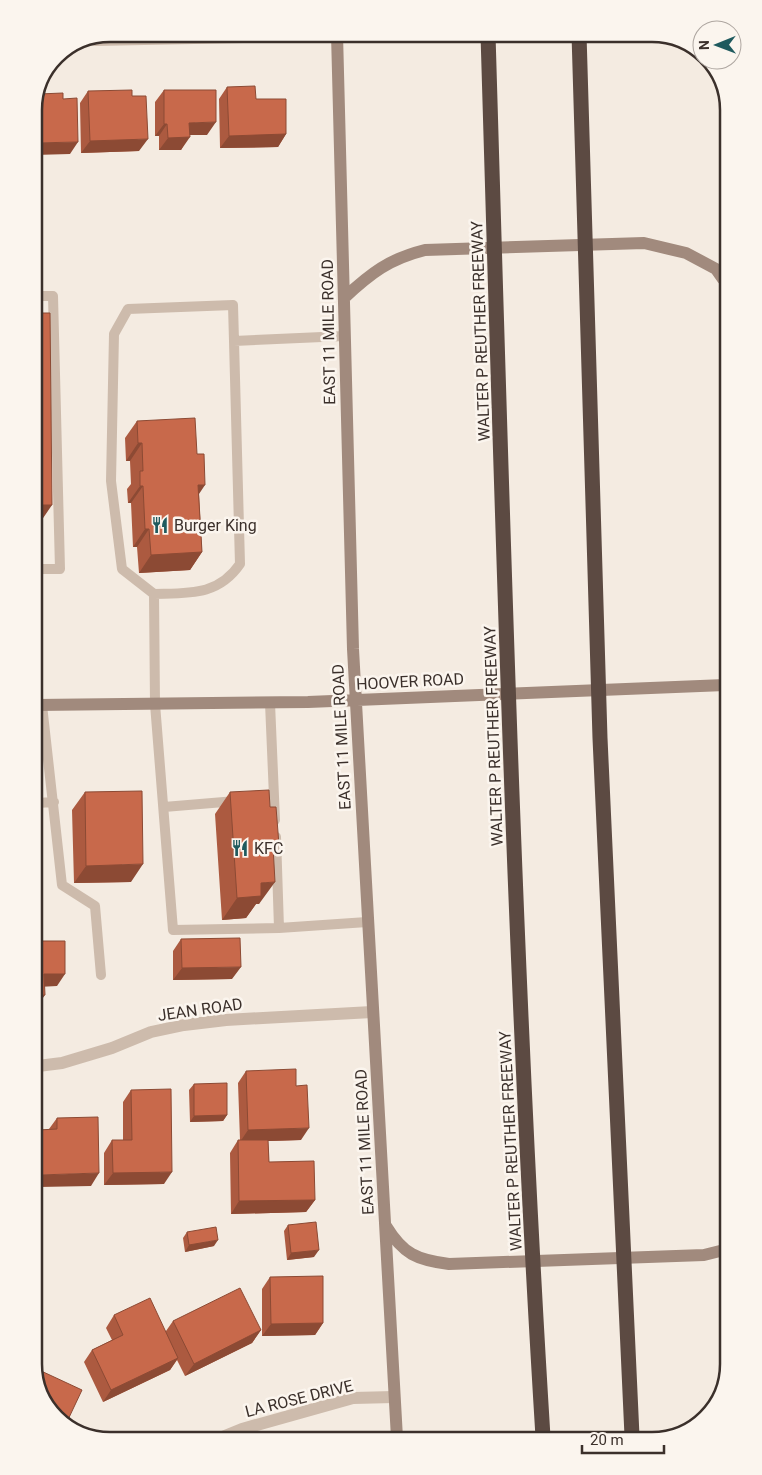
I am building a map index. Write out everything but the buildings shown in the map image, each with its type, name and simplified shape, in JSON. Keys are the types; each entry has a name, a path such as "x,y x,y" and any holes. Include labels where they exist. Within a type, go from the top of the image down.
{"highway":[{"name":"WALTER P REUTHER FREEWAY","path":"488,43 505,605 543,1432"},
{"path":"579,43 600,728 632,1432"}],"main road":[{"name":"EAST 11 MILE ROAD","path":"337,42 355,700 397,1432"},
{"path":"344,298 371,273 384,264 405,255 425,250 644,243 668,247 700,260 716,270 720,275"},
{"name":"HOOVER ROAD","path":"43,705 270,703 720,685"},
{"path":"385,1224 397,1244 409,1253 423,1259 449,1264 704,1255 720,1251"}],"street":[{"name":"JEAN ROAD","path":"42,1065 62,1063 112,1048 151,1032 184,1025 226,1020 372,1012"},
{"name":"LA ROSE DRIVE","path":"235,1432 354,1398 394,1397"}],"lane":[{"path":"43,296 53,296 60,569 43,569"},
{"path":"233,305 234,341 240,564 231,578 212,589 154,594 122,570 111,481 114,334 128,309 233,305"},
{"path":"234,341 344,336"},
{"path":"154,594 154,704 173,930 280,928 367,922"},
{"path":"270,703 269,798 280,928"},
{"path":"43,728 54,802 62,885 96,906 101,975"},
{"path":"164,807 246,800"},
{"path":"42,803 54,802"}],"place":[{"name":"Burger King","path":"160,525"},
{"name":"KFC","path":"240,848"}]}
